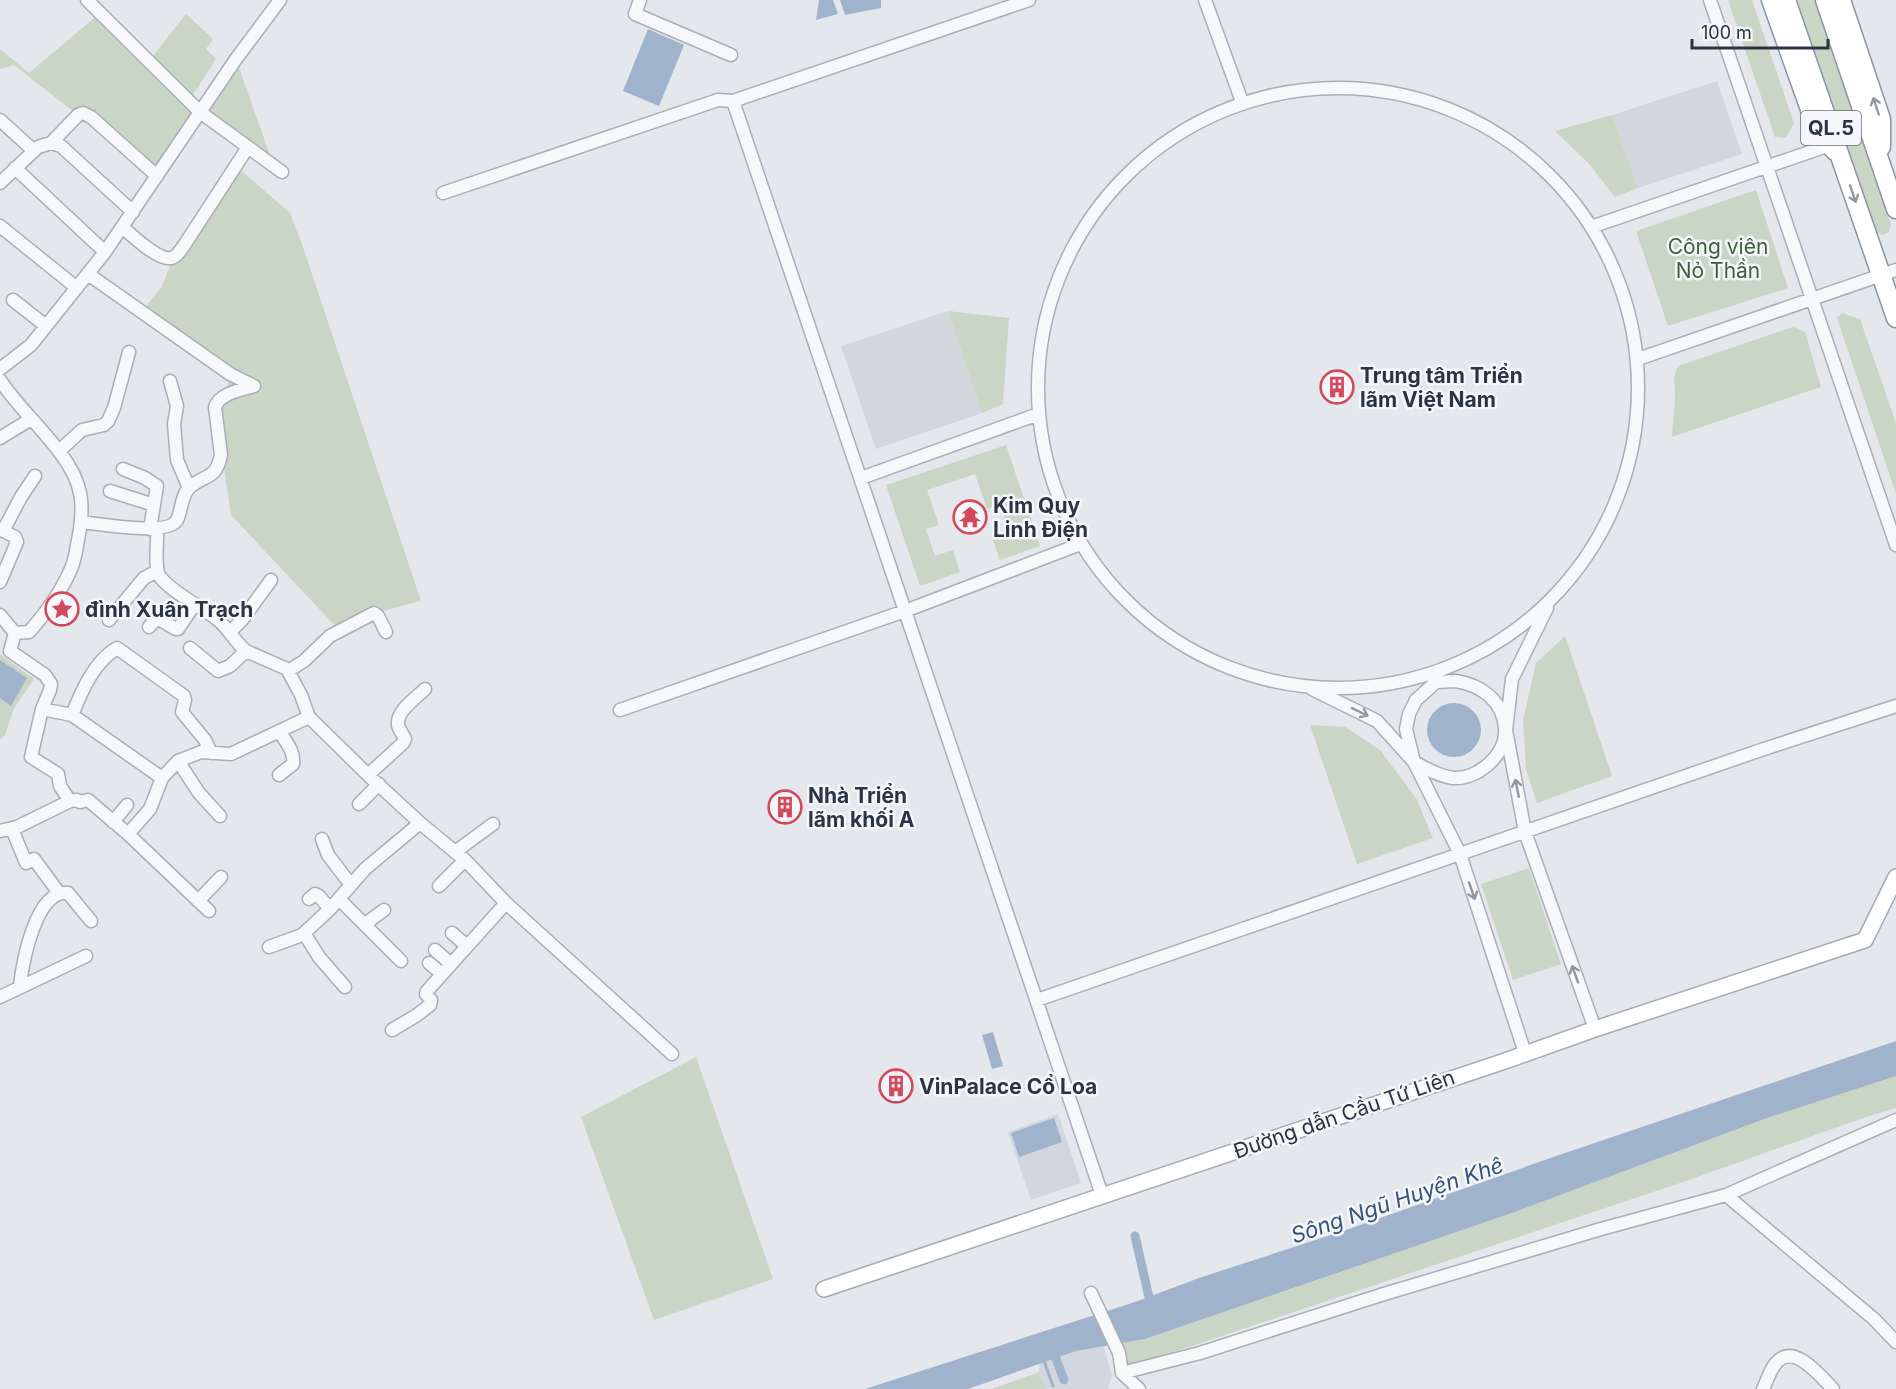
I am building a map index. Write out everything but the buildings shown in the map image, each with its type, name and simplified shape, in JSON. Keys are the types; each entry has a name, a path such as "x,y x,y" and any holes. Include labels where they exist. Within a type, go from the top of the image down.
{"highway":[{"name":"QL.5","path":"1771,0 1889,273 1896,318"},
{"name":"QL.5","path":"1786,0 1807,81"},
{"name":"QL.5","path":"1825,0 1858,74"},
{"name":"QL.5","path":"1841,0 1881,164 1896,210"}],"main road":[{"name":"Đường dẫn Cầu Tứ Liên","path":"824,1289 1865,940 1896,877"}],"street":[{"path":"87,0 200,112 282,172"},
{"path":"0,369 31,345 105,252 236,59 280,0"},
{"path":"640,0 636,14 731,55"},
{"path":"443,193 718,100 733,101 1029,0"},
{"path":"1205,0 1240,99"},
{"path":"1710,0 1896,545"},
{"path":"1525,1053 1460,855 1414,762 1406,729 1409,714 1416,700 1436,682 1511,639 1552,599 1583,562 1603,523 1625,465 1635,428 1638,359 1622,291 1605,243 1578,201 1546,170 1503,138 1468,117 1398,94 1346,86 1240,99 1187,129 1145,158 1080,242 1056,289 1036,337 1033,416 1048,471 1078,546 1120,590 1159,625 1201,653 1255,677 1308,687 1369,689 1436,682 1456,681 1471,684 1484,691 1495,701 1506,730 1525,832 1595,1029"},
{"path":"733,101 1102,1196"},
{"path":"51,143 83,113 91,117 157,177"},
{"path":"0,120 34,151"},
{"path":"0,183 34,151 44,144 51,143 61,146 133,212"},
{"path":"122,227 161,256 174,257 185,244 248,147"},
{"path":"1594,226 1767,167 1835,151"},
{"path":"15,168 105,252"},
{"path":"0,226 77,288"},
{"path":"1638,359 1889,273"},
{"path":"82,522 153,529 175,523 185,493 189,488 210,477 219,462 221,455 215,408 217,401 225,395 254,386 230,374 88,274"},
{"path":"13,300 46,326"},
{"path":"59,451 82,430 104,425 108,421 114,408 129,352"},
{"path":"225,395 230,374"},
{"path":"0,380 12,398 59,451 75,476 82,498 82,522 71,570 48,610 29,632 15,633"},
{"path":"170,381 177,406 174,424 177,460 189,488"},
{"path":"861,478 1033,416"},
{"path":"0,438 31,419"},
{"path":"123,469 157,486 153,529 158,571 164,582 217,619 246,651 282,666 288,671 301,695 309,717 368,775 460,856 506,903 672,1054"},
{"path":"0,582 17,542 15,537 1,530 35,476"},
{"path":"111,491 154,505"},
{"path":"621,710 905,611 1078,546"},
{"path":"109,620 144,578 158,571"},
{"path":"230,632 242,620 271,580"},
{"path":"1308,687 1377,721 1414,762 1441,776 1456,778 1470,776 1484,769 1495,758 1502,745 1512,679 1552,599"},
{"path":"149,627 157,618 178,629 195,604"},
{"path":"288,671 330,636 367,616 374,614 378,616 386,632"},
{"path":"0,616 15,633"},
{"path":"15,633 10,651 45,675 51,684 31,753 58,774 60,786 70,801"},
{"path":"72,715 91,674 107,654 117,648 184,696 182,712 205,740 211,753"},
{"path":"190,648 218,671 230,666 246,651"},
{"path":"368,775 403,744 405,739 398,723 401,713 425,689"},
{"path":"1037,1000 1761,750 1896,706"},
{"path":"42,709 72,715 162,778"},
{"path":"128,834 150,809 162,778 178,761 201,752 231,754 309,717"},
{"path":"279,731 294,759 293,764 279,775"},
{"path":"178,761 199,793 220,816"},
{"path":"359,804 379,784"},
{"path":"59,893 34,859 26,862 6,830 28,823 70,801 88,800 128,834 209,912"},
{"path":"113,822 127,805"},
{"path":"269,947 304,933 335,904 365,869 420,823"},
{"path":"439,886 460,856 493,824"},
{"path":"322,839 328,855 351,885"},
{"path":"198,901 221,877"},
{"path":"20,987 26,949 33,928 52,898 59,893 68,893 91,921"},
{"path":"309,899 315,894 365,924 401,961"},
{"path":"393,1030 430,1005 431,1000 426,993 506,903"},
{"path":"365,924 384,910"},
{"path":"304,933 319,957 345,987"},
{"path":"452,933 467,946"},
{"path":"435,950 451,964"},
{"path":"0,997 86,956"},
{"path":"429,963 442,974"},
{"path":"1122,1373 1200,1353 1396,1290 1601,1229 1726,1195 1896,1120"},
{"path":"1726,1195 1874,1319 1896,1342"},
{"path":"1091,1293 1119,1353 1122,1373 1139,1389"},
{"path":"1763,1389 1776,1363 1786,1356 1792,1356 1801,1359 1833,1389"}],"shaded area":[{"path":"1717,81 1742,154 1638,188 1612,115"},
{"path":"948,311 982,413 876,449 841,346"},
{"path":"1058,1114 1081,1183 1031,1200 1008,1132"},
{"path":"1104,1346 1112,1376 1108,1389 1046,1389 1039,1372 1039,1364 1076,1351"}],"green space":[{"path":"1728,0 1752,0 1794,123 1786,138 1775,137"},
{"path":"1793,0 1817,0 1891,224 1889,232 1882,235 1875,229"},
{"path":"100,13 149,61 186,14 213,39 206,49 216,59 189,101 200,111 236,59 272,161 200,112 157,176 91,117 78,115 14,65 0,69 0,49 29,73"},
{"path":"1612,115 1638,188 1615,197 1589,164 1555,131"},
{"path":"236,166 290,213 421,601 374,613 339,630 231,515 215,407 225,395 231,374 141,312 161,288 174,257"},
{"name":"Công viên Nỏ Thần","path":"1756,190 1788,288 1668,326 1636,231"},
{"path":"948,311 1009,318 1003,404 982,413"},
{"path":"1842,313 1860,319 1896,423 1896,494 1837,318"},
{"path":"1793,327 1805,332 1821,387 1672,437 1674,377 1678,366"},
{"path":"1006,445 1040,546 1000,560 992,537 1009,531 1000,505 987,509 975,474 927,490 939,525 926,529 935,556 953,550 960,572 920,586 886,485"},
{"path":"1565,636 1612,776 1537,803 1526,769 1523,721 1536,663"},
{"path":"0,654 34,679 14,708 5,735 0,740"},
{"path":"1310,725 1345,727 1380,750 1416,798 1433,838 1357,864"},
{"path":"1529,868 1561,964 1513,980 1481,884"},
{"path":"696,1057 773,1279 654,1320 581,1117"},
{"path":"1896,1076 1896,1108 1683,1182 1126,1368 1121,1343 1145,1339 1512,1213 1767,1118"},
{"path":"1039,1372 1046,1389 992,1389"}],"water":[{"path":"819,0 833,0 838,14 816,20"},
{"path":"840,0 881,0 881,8 845,15"},
{"path":"648,29 684,45 659,106 623,91"},
{"path":"0,660 27,678 11,706 0,698"},
{"path":"1449,703 1459,703 1473,711 1479,720 1481,730 1479,740 1473,749 1459,757 1449,757 1432,745 1427,735 1427,725 1439,708"},
{"path":"993,1032 1003,1066 992,1069 982,1035"},
{"name":"Sông Ngũ Huyện Khê","path":"1896,1041 1896,1076 1767,1118 1512,1213 1145,1339 1076,1351 968,1389 865,1389 1135,1302 1199,1278 1346,1230"},
{"path":"1054,1118 1062,1142 1019,1157 1011,1133"}],"waterway":[{"path":"1135,1236 1151,1306"},
{"path":"1052,1348 1064,1380"},
{"path":"1043,1358 1053,1386"}],"place":[{"name":"Trung tâm Triển lãm Việt Nam","path":"1337,387"},
{"name":"Kim Quy Linh Điện","path":"970,517"},
{"name":"đình Xuân Trạch","path":"62,609"},
{"name":"Nhà Triển lãm khối A","path":"785,807"},
{"name":"VinPalace Cổ Loa","path":"896,1086"}]}
